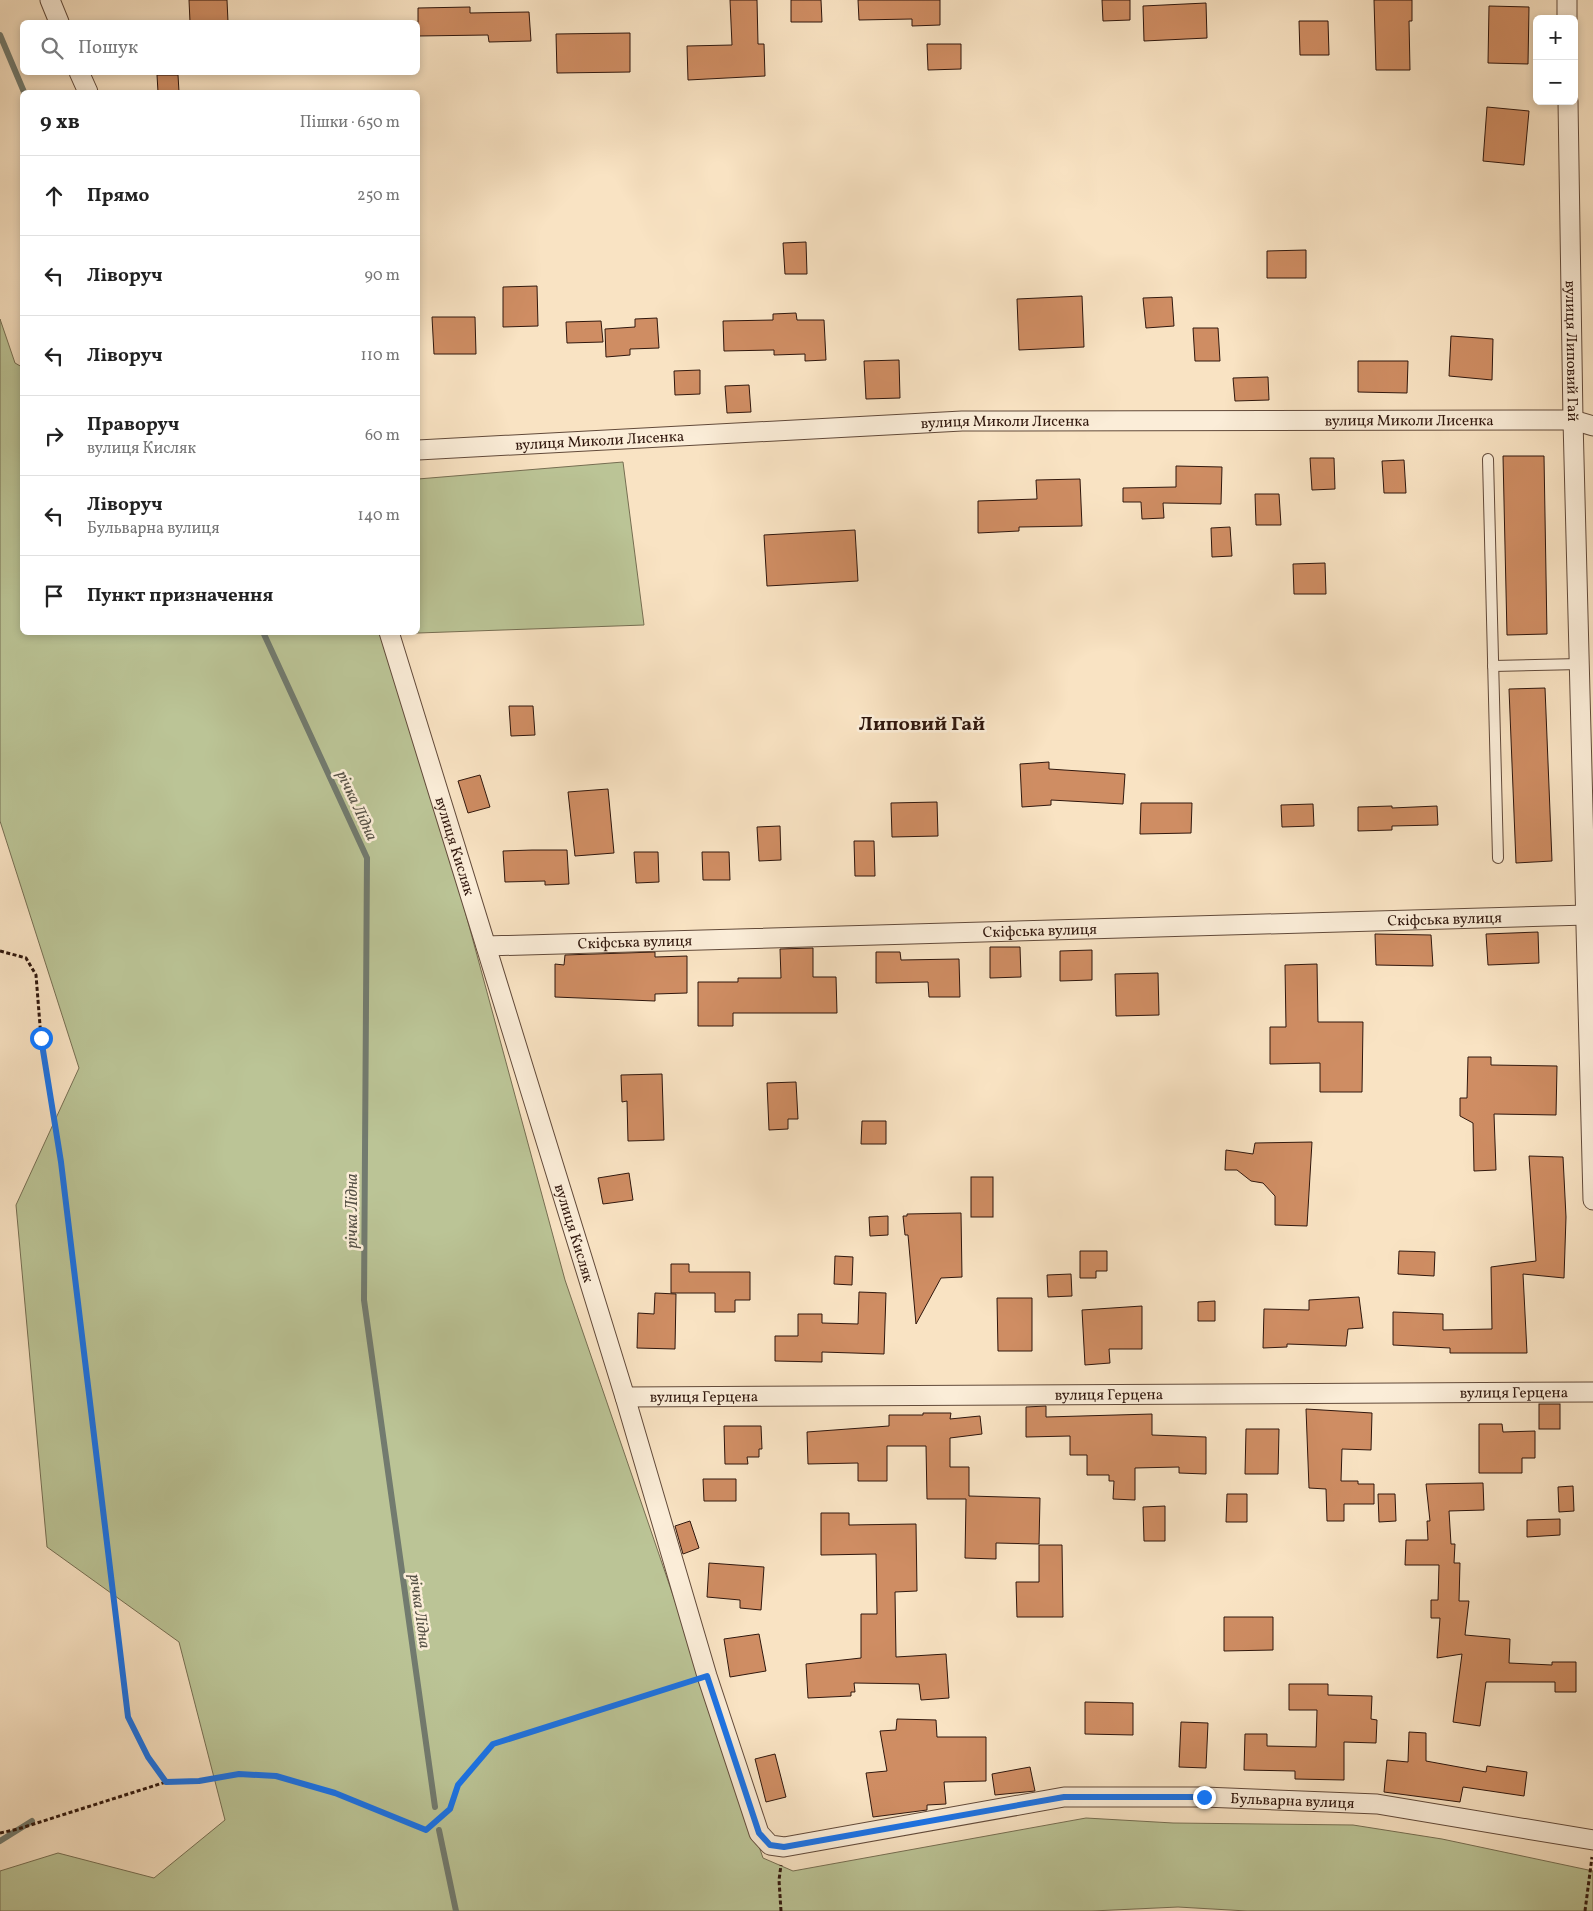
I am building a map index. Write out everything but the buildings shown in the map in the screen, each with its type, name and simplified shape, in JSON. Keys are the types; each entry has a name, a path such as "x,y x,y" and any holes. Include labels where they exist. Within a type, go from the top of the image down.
{"street":[{"path":"50,0 58,20"},
{"path":"1567,0 1567,15"},
{"path":"81,75 87,90"},
{"name":"вулиця Липовий Гай","path":"1568,105 1573,420 1590,915 1593,1200"},
{"name":"вулиця Миколи Лисенка","path":"420,450 962,421 1573,420 1593,426"},
{"name":"вулиця Кисляк","path":"390,635 625,1397 707,1676 759,1833 770,1845 784,1847"},
{"name":"Скіфська вулиця","path":"486,946 1590,915"},
{"name":"вулиця Герцена","path":"625,1397 1593,1392"},
{"name":"Бульварна вулиця","path":"784,1847 1064,1797 1204,1797 1377,1804 1593,1840"}],"lane":[{"path":"1488,459 1498,858"},
{"path":"1493,666 1580,664"}],"path":[{"path":"0,951 26,958 36,975 41,1038 61,1162 128,1717 148,1757 166,1782"},
{"path":"0,1832 18,1829 166,1782 199,1781 239,1774 276,1776 335,1793 426,1830 450,1809 458,1785 493,1744 707,1676"},
{"path":"781,1911 779,1880 784,1847"},
{"path":"1585,1911 1593,1849"}],"green space":[{"path":"0,319 15,363 20,366 20,635 390,635 565,1280 763,1858 793,1871 1086,1818 1173,1823 1353,1825 1442,1839 1593,1871 1593,1911 1247,1911 1178,1907 1092,1911 0,1911 0,1871 58,1853 154,1878 225,1820 179,1642 47,1547 16,1205 79,1068 0,821"},
{"path":"623,462 644,625 420,633 420,479"}],"waterway":[{"name":"річка Лідна","path":"0,35 23,90"},
{"name":"річка Лідна","path":"264,635 367,858 364,1300 435,1807"},
{"path":"0,1841 32,1821"},
{"name":"річка Лідна","path":"439,1830 456,1911"}],"district":[{"name":"Липовий Гай","path":"922,723"}],"route":[{"path":"41,1038 61,1162 128,1717 148,1757 166,1782 199,1781 239,1774 276,1776 335,1793 426,1830 450,1809 458,1785 493,1744 707,1676 759,1833 770,1845 784,1847 1064,1797 1204,1797"}]}
